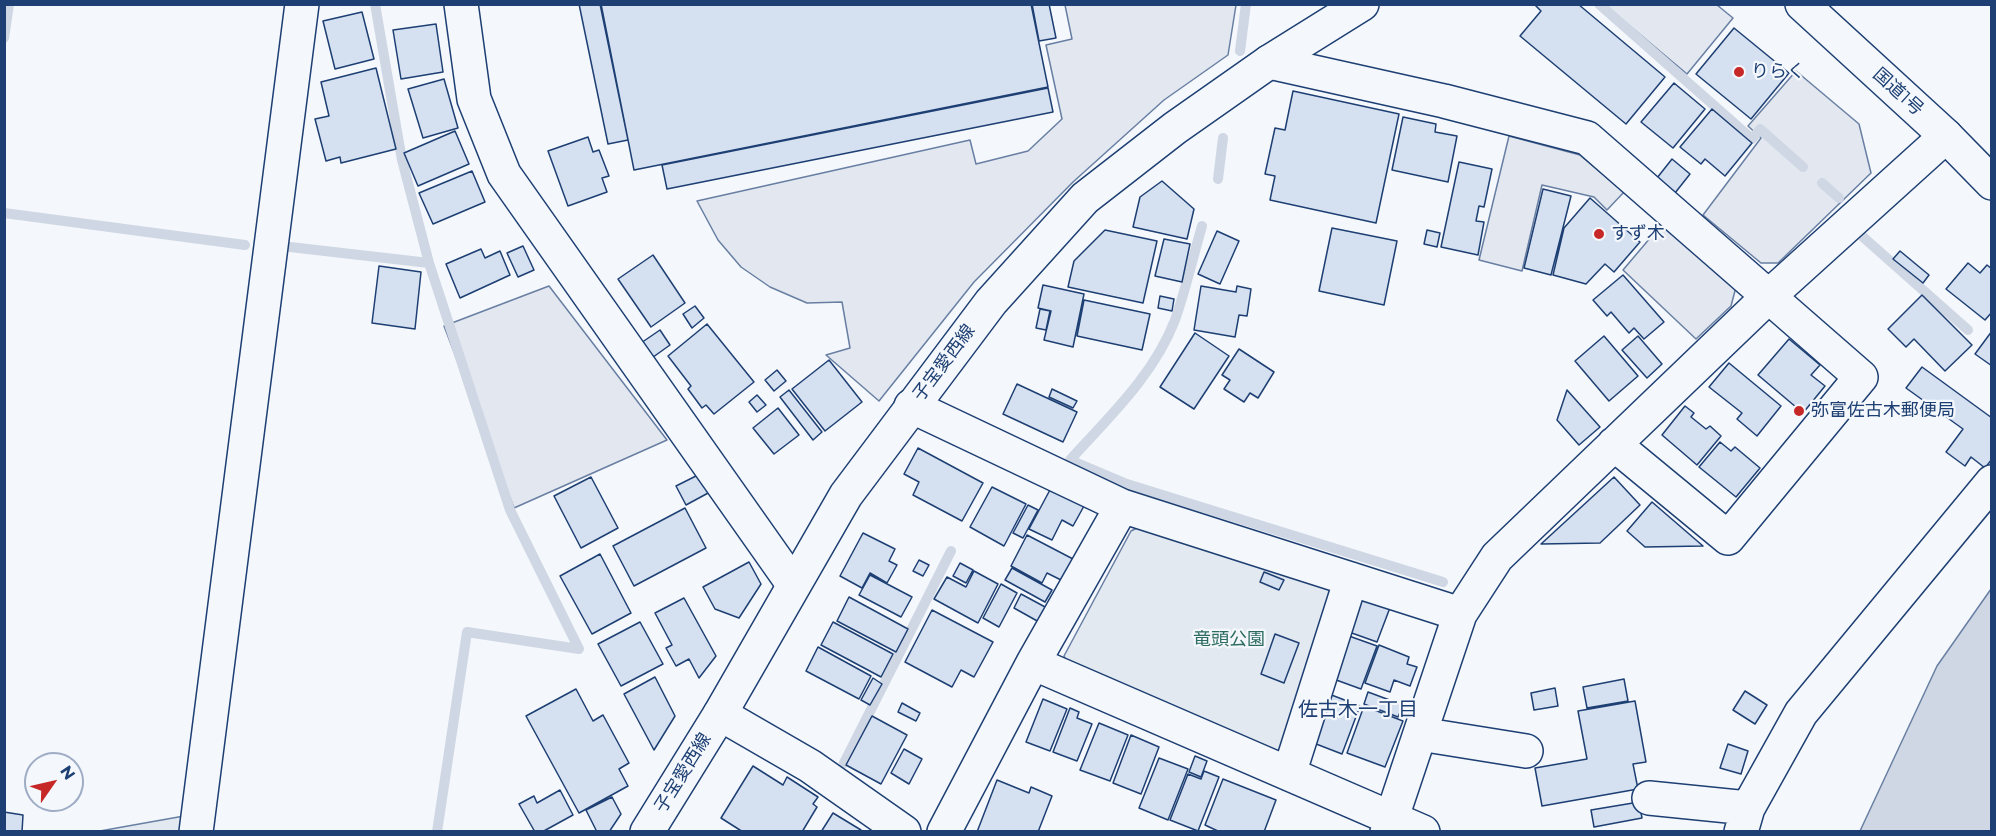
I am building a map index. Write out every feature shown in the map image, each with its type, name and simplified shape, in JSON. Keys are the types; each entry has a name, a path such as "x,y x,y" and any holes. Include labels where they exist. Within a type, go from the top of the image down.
{"main road":[{"path":"196,831 302,4"},
{"path":"461,4 474,99 504,174 793,584"},
{"name":"子宝愛西線","path":"647,831 720,714 846,495 991,302 1085,198 1175,128 1269,62 1362,4"},
{"name":"国道1号","path":"1802,4 1946,136 1992,183"},
{"path":"1269,62 1444,101 1587,138 1861,377 1728,538 1614,444"},
{"path":"1389,825 1460,614 1497,557 1769,296 1946,136"},
{"path":"912,406 1122,506 1460,614"},
{"path":"1650,798 1745,820 1801,713 1992,482"},
{"path":"944,831 1033,663 1122,506"},
{"path":"1290,774 1351,579"},
{"path":"1033,663 1290,774 1389,825 1423,831"},
{"path":"720,714 810,766 904,831"},
{"path":"1420,734 1526,751"}],"green space":[{"name":"竜頭公園","path":"1143,525 1337,585 1286,755 1070,669 1064,656 1131,531"},
{"path":"184,816 182,831 100,831"}],"shaded area":[{"path":"1065,5 1236,5 1228,55 1164,100 1073,182 974,282 879,401 826,355 850,348 842,302 807,303 770,287 741,267 718,240 697,201 970,140 976,164 1028,151 1062,119 1046,45 1072,39"},
{"path":"1605,5 1717,5 1733,18 1687,74"},
{"path":"1796,71 1859,124 1871,173 1778,263 1761,263 1703,215 1761,138 1748,126"},
{"path":"1509,136 1580,155 1624,192 1607,210 1594,197 1542,185 1522,271 1479,260"},
{"path":"1662,224 1736,287 1731,306 1696,339 1623,270"},
{"path":"549,286 667,440 514,508 444,326"},
{"path":"1991,589 1991,831 1860,831 1937,666"}],"building":[{"path":"579,4 600,4 628,140 608,144"},
{"path":"601,4 1031,4 1048,87 634,170"},
{"path":"1032,4 1049,4 1056,38 1039,41"},
{"path":"1534,4 1578,4 1665,77 1626,124 1520,36 1541,11"},
{"path":"362,12 374,59 335,69 323,21"},
{"path":"436,24 443,72 401,79 393,30"},
{"path":"1734,28 1789,73 1751,119 1696,74"},
{"path":"376,68 396,149 341,163 340,157 326,161 315,119 329,116 321,82"},
{"path":"444,79 458,128 423,138 408,89"},
{"path":"1674,83 1705,109 1673,148 1641,122"},
{"path":"1048,88 1053,112 667,189 662,165"},
{"path":"1293,91 1399,114 1376,223 1270,200 1275,176 1265,174 1275,128 1285,130"},
{"path":"1712,109 1752,143 1725,176 1705,159 1701,164 1680,147"},
{"path":"1403,117 1436,124 1435,132 1457,136 1448,182 1392,170"},
{"path":"455,131 469,164 418,186 404,153"},
{"path":"588,137 593,152 599,150 609,176 602,178 607,192 568,206 548,151"},
{"path":"1672,159 1690,174 1675,193 1657,178"},
{"path":"1459,162 1492,169 1484,207 1479,206 1476,221 1484,222 1478,255 1441,247"},
{"path":"472,171 485,202 433,224 419,193"},
{"path":"1162,181 1194,209 1187,239 1133,227 1140,197"},
{"path":"1543,189 1571,196 1551,275 1524,268"},
{"path":"1590,198 1640,242 1614,272 1605,264 1586,284 1553,275 1564,228"},
{"path":"1332,228 1397,241 1384,305 1319,291"},
{"path":"1105,230 1157,241 1143,303 1068,287 1074,261"},
{"path":"1427,230 1440,233 1437,247 1424,244"},
{"path":"1217,231 1239,241 1220,284 1198,274"},
{"path":"1164,239 1190,244 1182,282 1155,276"},
{"path":"523,246 534,270 518,277 507,253"},
{"path":"481,249 485,258 500,251 510,275 460,298 446,264"},
{"path":"1900,251 1929,275 1923,283 1893,259"},
{"path":"653,255 685,303 651,327 618,279"},
{"path":"1968,263 1980,273 1987,265 1992,269 1992,312 1985,320 1946,289"},
{"path":"379,266 421,272 415,329 372,323"},
{"path":"1623,275 1664,322 1644,339 1634,328 1629,333 1611,312 1607,316 1593,300"},
{"path":"1043,285 1084,294 1073,347 1044,340 1051,311 1038,308"},
{"path":"1201,286 1236,292 1237,286 1251,289 1247,316 1239,315 1235,337 1194,330"},
{"path":"1922,295 1972,345 1945,371 1914,339 1906,347 1888,329"},
{"path":"1160,296 1174,299 1172,311 1158,308"},
{"path":"1084,300 1150,314 1142,350 1077,336"},
{"path":"695,306 704,318 692,328 683,314"},
{"path":"1040,309 1050,311 1046,330 1036,328"},
{"path":"707,324 754,382 714,414 706,405 702,408 688,389 691,386 668,356"},
{"path":"660,330 670,345 649,360 638,345"},
{"path":"1992,331 1992,366 1975,354"},
{"path":"1195,333 1229,356 1194,409 1160,387"},
{"path":"1604,336 1638,376 1609,401 1575,361"},
{"path":"1638,336 1662,364 1647,378 1622,350"},
{"path":"1789,339 1820,365 1811,375 1825,386 1803,413 1758,375"},
{"path":"1239,349 1274,372 1258,398 1250,393 1244,402 1224,389 1230,380 1222,375"},
{"path":"829,360 862,402 825,431 792,389"},
{"path":"1729,363 1781,406 1757,436 1737,419 1742,413 1709,387"},
{"path":"1922,367 1992,418 1992,459 1985,468 1971,457 1965,466 1946,452 1963,429 1906,388"},
{"path":"777,370 786,381 774,391 765,380"},
{"path":"1017,384 1077,412 1063,442 1003,414"},
{"path":"1052,389 1077,401 1073,408 1049,397"},
{"path":"789,390 822,432 813,440 780,397"},
{"path":"1567,390 1600,427 1579,445 1557,420"},
{"path":"757,395 766,405 757,412 749,402"},
{"path":"1685,406 1694,413 1691,417 1706,429 1710,426 1721,436 1697,465 1662,435"},
{"path":"778,408 799,435 774,454 753,428"},
{"path":"1720,442 1731,451 1735,447 1760,468 1736,497 1699,467"},
{"path":"918,448 983,483 962,521 913,495 919,482 904,474"},
{"path":"700,474 710,492 686,505 676,486"},
{"path":"591,477 618,528 581,548 554,496"},
{"path":"1614,477 1640,505 1600,543 1541,544"},
{"path":"992,487 1026,504 1004,546 970,527"},
{"path":"1051,488 1084,506 1073,526 1062,520 1052,540 1029,529"},
{"path":"1652,502 1703,546 1645,547 1627,531"},
{"path":"1028,505 1038,510 1023,538 1013,533"},
{"path":"685,508 706,548 634,586 613,546"},
{"path":"863,533 895,549 889,561 897,565 887,583 870,573 862,588 840,576"},
{"path":"1027,535 1073,559 1061,580 1047,573 1042,583 1011,566"},
{"path":"600,554 631,613 592,634 560,576"},
{"path":"919,560 929,565 923,576 913,571"},
{"path":"749,562 761,584 739,618 715,609 703,587"},
{"path":"960,563 973,570 966,583 953,576"},
{"path":"1012,568 1052,590 1045,602 1005,580"},
{"path":"974,571 998,584 978,623 934,599 947,577 966,587"},
{"path":"1264,572 1284,580 1279,590 1260,582"},
{"path":"870,575 912,597 901,617 859,595"},
{"path":"1001,584 1017,593 999,627 983,618"},
{"path":"1021,594 1047,608 1039,622 1014,608"},
{"path":"1362,595 1391,605 1377,642 1349,632"},
{"path":"849,597 908,629 896,652 837,621"},
{"path":"684,598 716,656 699,678 689,659 676,666 666,648 672,645 655,613"},
{"path":"932,610 993,642 974,677 961,670 952,687 905,662"},
{"path":"640,622 663,664 621,686 598,644"},
{"path":"833,622 893,654 881,677 821,645"},
{"path":"1275,634 1299,643 1284,683 1261,674"},
{"path":"1349,636 1377,646 1361,689 1328,677"},
{"path":"1379,645 1409,657 1407,664 1417,667 1410,686 1394,680 1390,692 1365,683"},
{"path":"818,647 871,676 859,699 806,671"},
{"path":"655,677 675,716 654,750 624,694"},
{"path":"873,678 882,684 870,705 861,700"},
{"path":"1624,679 1628,701 1587,708 1583,687"},
{"path":"1555,688 1558,706 1534,710 1531,693"},
{"path":"576,689 593,721 603,715 629,763 619,769 628,786 579,813 526,716"},
{"path":"1745,691 1767,705 1755,724 1733,710"},
{"path":"1368,692 1403,705 1398,717 1364,704"},
{"path":"1329,694 1360,706 1342,754 1311,742"},
{"path":"1043,699 1067,709 1050,751 1026,742"},
{"path":"1635,701 1646,762 1633,764 1638,789 1542,806 1535,768 1587,759 1578,711"},
{"path":"902,703 920,713 916,721 898,712"},
{"path":"1364,706 1403,721 1385,767 1347,753"},
{"path":"1070,708 1079,712 1077,718 1092,724 1077,761 1053,752"},
{"path":"872,716 907,735 881,784 846,765"},
{"path":"1099,723 1128,735 1110,781 1080,770"},
{"path":"1131,735 1159,747 1141,794 1113,783"},
{"path":"1728,744 1748,751 1741,774 1720,768"},
{"path":"904,749 922,759 909,784 891,773"},
{"path":"1195,756 1207,761 1201,777 1189,772"},
{"path":"1159,758 1188,769 1168,820 1139,808"},
{"path":"753,766 783,785 787,777 818,797 813,804 817,807 802,832 743,832 721,818"},
{"path":"1204,771 1219,777 1198,831 1170,820 1188,774 1201,779"},
{"path":"1223,779 1276,800 1264,832 1220,832 1205,825"},
{"path":"997,780 1029,793 1031,787 1052,796 1038,832 977,832"},
{"path":"560,790 573,815 542,832 535,832 519,804 534,796 537,803"},
{"path":"612,797 621,814 609,832 597,832 586,810"},
{"path":"1639,802 1642,818 1594,827 1591,810"},
{"path":"4,812 23,815 22,832 4,832"},
{"path":"833,813 861,830 860,832 821,832"}],"waterway":[{"path":"4,38 9,4"},
{"path":"375,4 402,160 429,263 510,510 579,649 467,632 437,832"},
{"path":"1240,51 1246,4"},
{"path":"1599,4 1752,139 1760,129 1803,167"},
{"path":"1218,179 1223,138"},
{"path":"1822,183 1839,198"},
{"path":"4,213 245,245"},
{"path":"1202,226 1179,308 1166,340 1143,377 1070,460 1127,484 1443,582"},
{"path":"1863,237 1968,330"},
{"path":"290,247 429,263"},
{"path":"844,763 951,551"}],"place":[{"name":"りらく","path":"1739,72"},
{"name":"すず木","path":"1599,234"},
{"name":"弥富佐古木郵便局","path":"1799,411"}],"district":[{"name":"佐古木一丁目","path":"1358,710"}]}
